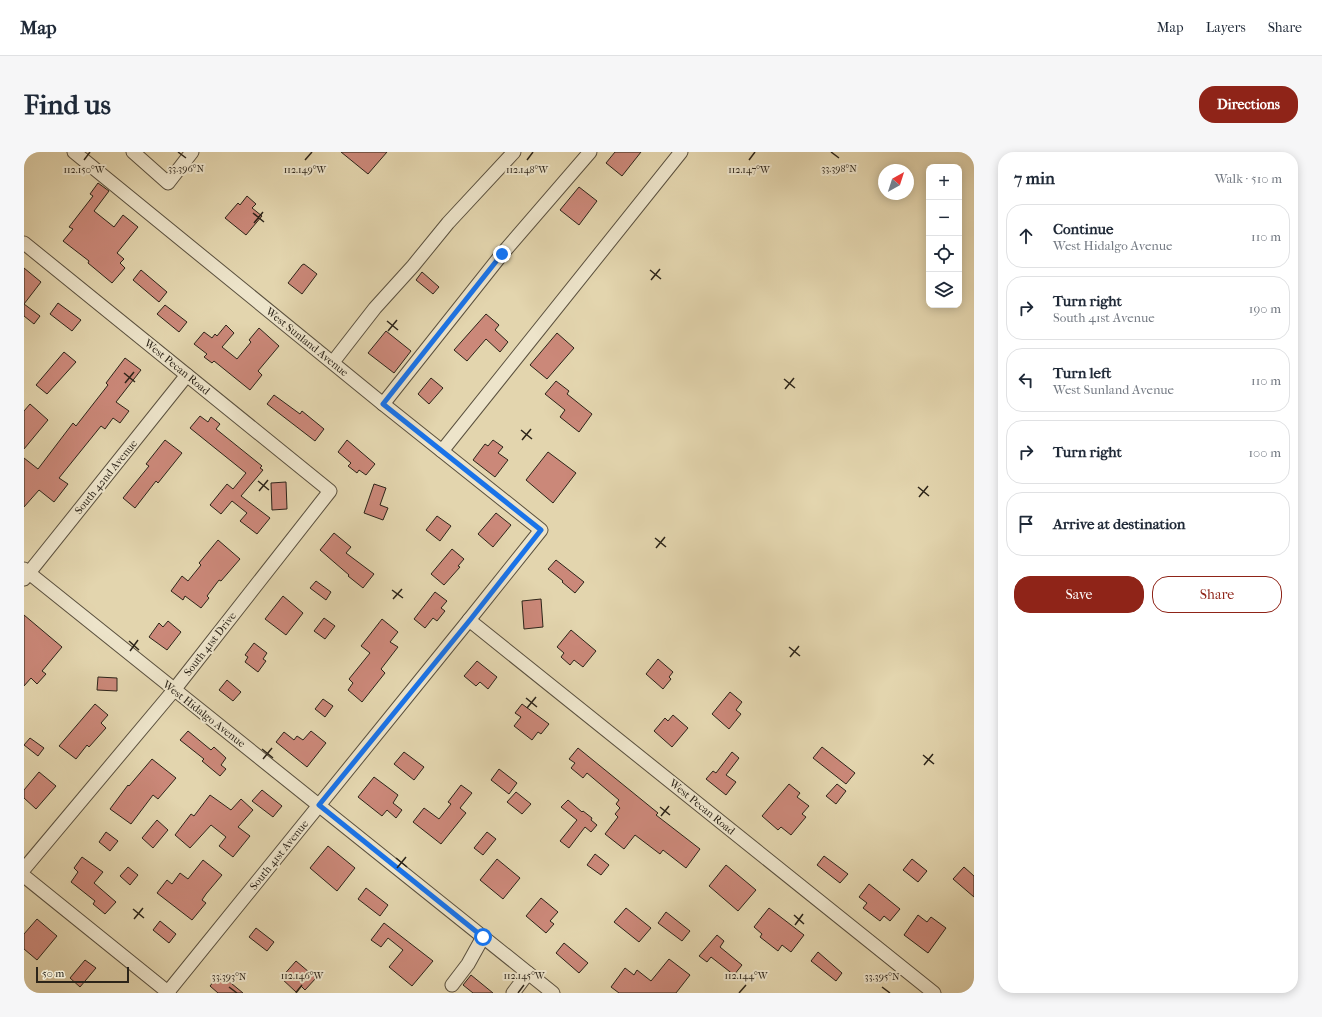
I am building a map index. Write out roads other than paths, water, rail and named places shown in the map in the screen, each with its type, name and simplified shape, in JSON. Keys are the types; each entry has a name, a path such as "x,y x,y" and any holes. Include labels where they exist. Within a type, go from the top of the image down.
{"street":[{"name":"West Sunland Avenue","path":"74,152 383,404 541,530"},
{"path":"133,152 168,182 192,152"},
{"path":"333,362 375,308 413,266 448,223 514,152"},
{"path":"383,404 502,254 590,152"},
{"path":"442,451 681,152"},
{"name":"West Pecan Road","path":"24,243 330,490"},
{"name":"South 42nd Avenue","path":"26,574 187,376"},
{"name":"South 41st Drive","path":"24,869 174,690 330,490"},
{"name":"South 41st Avenue","path":"168,993 541,530"},
{"name":"West Hidalgo Avenue","path":"26,574 319,805 553,993"},
{"name":"West Pecan Road","path":"470,620 934,993"},
{"path":"24,876 168,993"},
{"path":"452,985 468,964 483,937"},
{"path":"513,993 528,973"}]}
